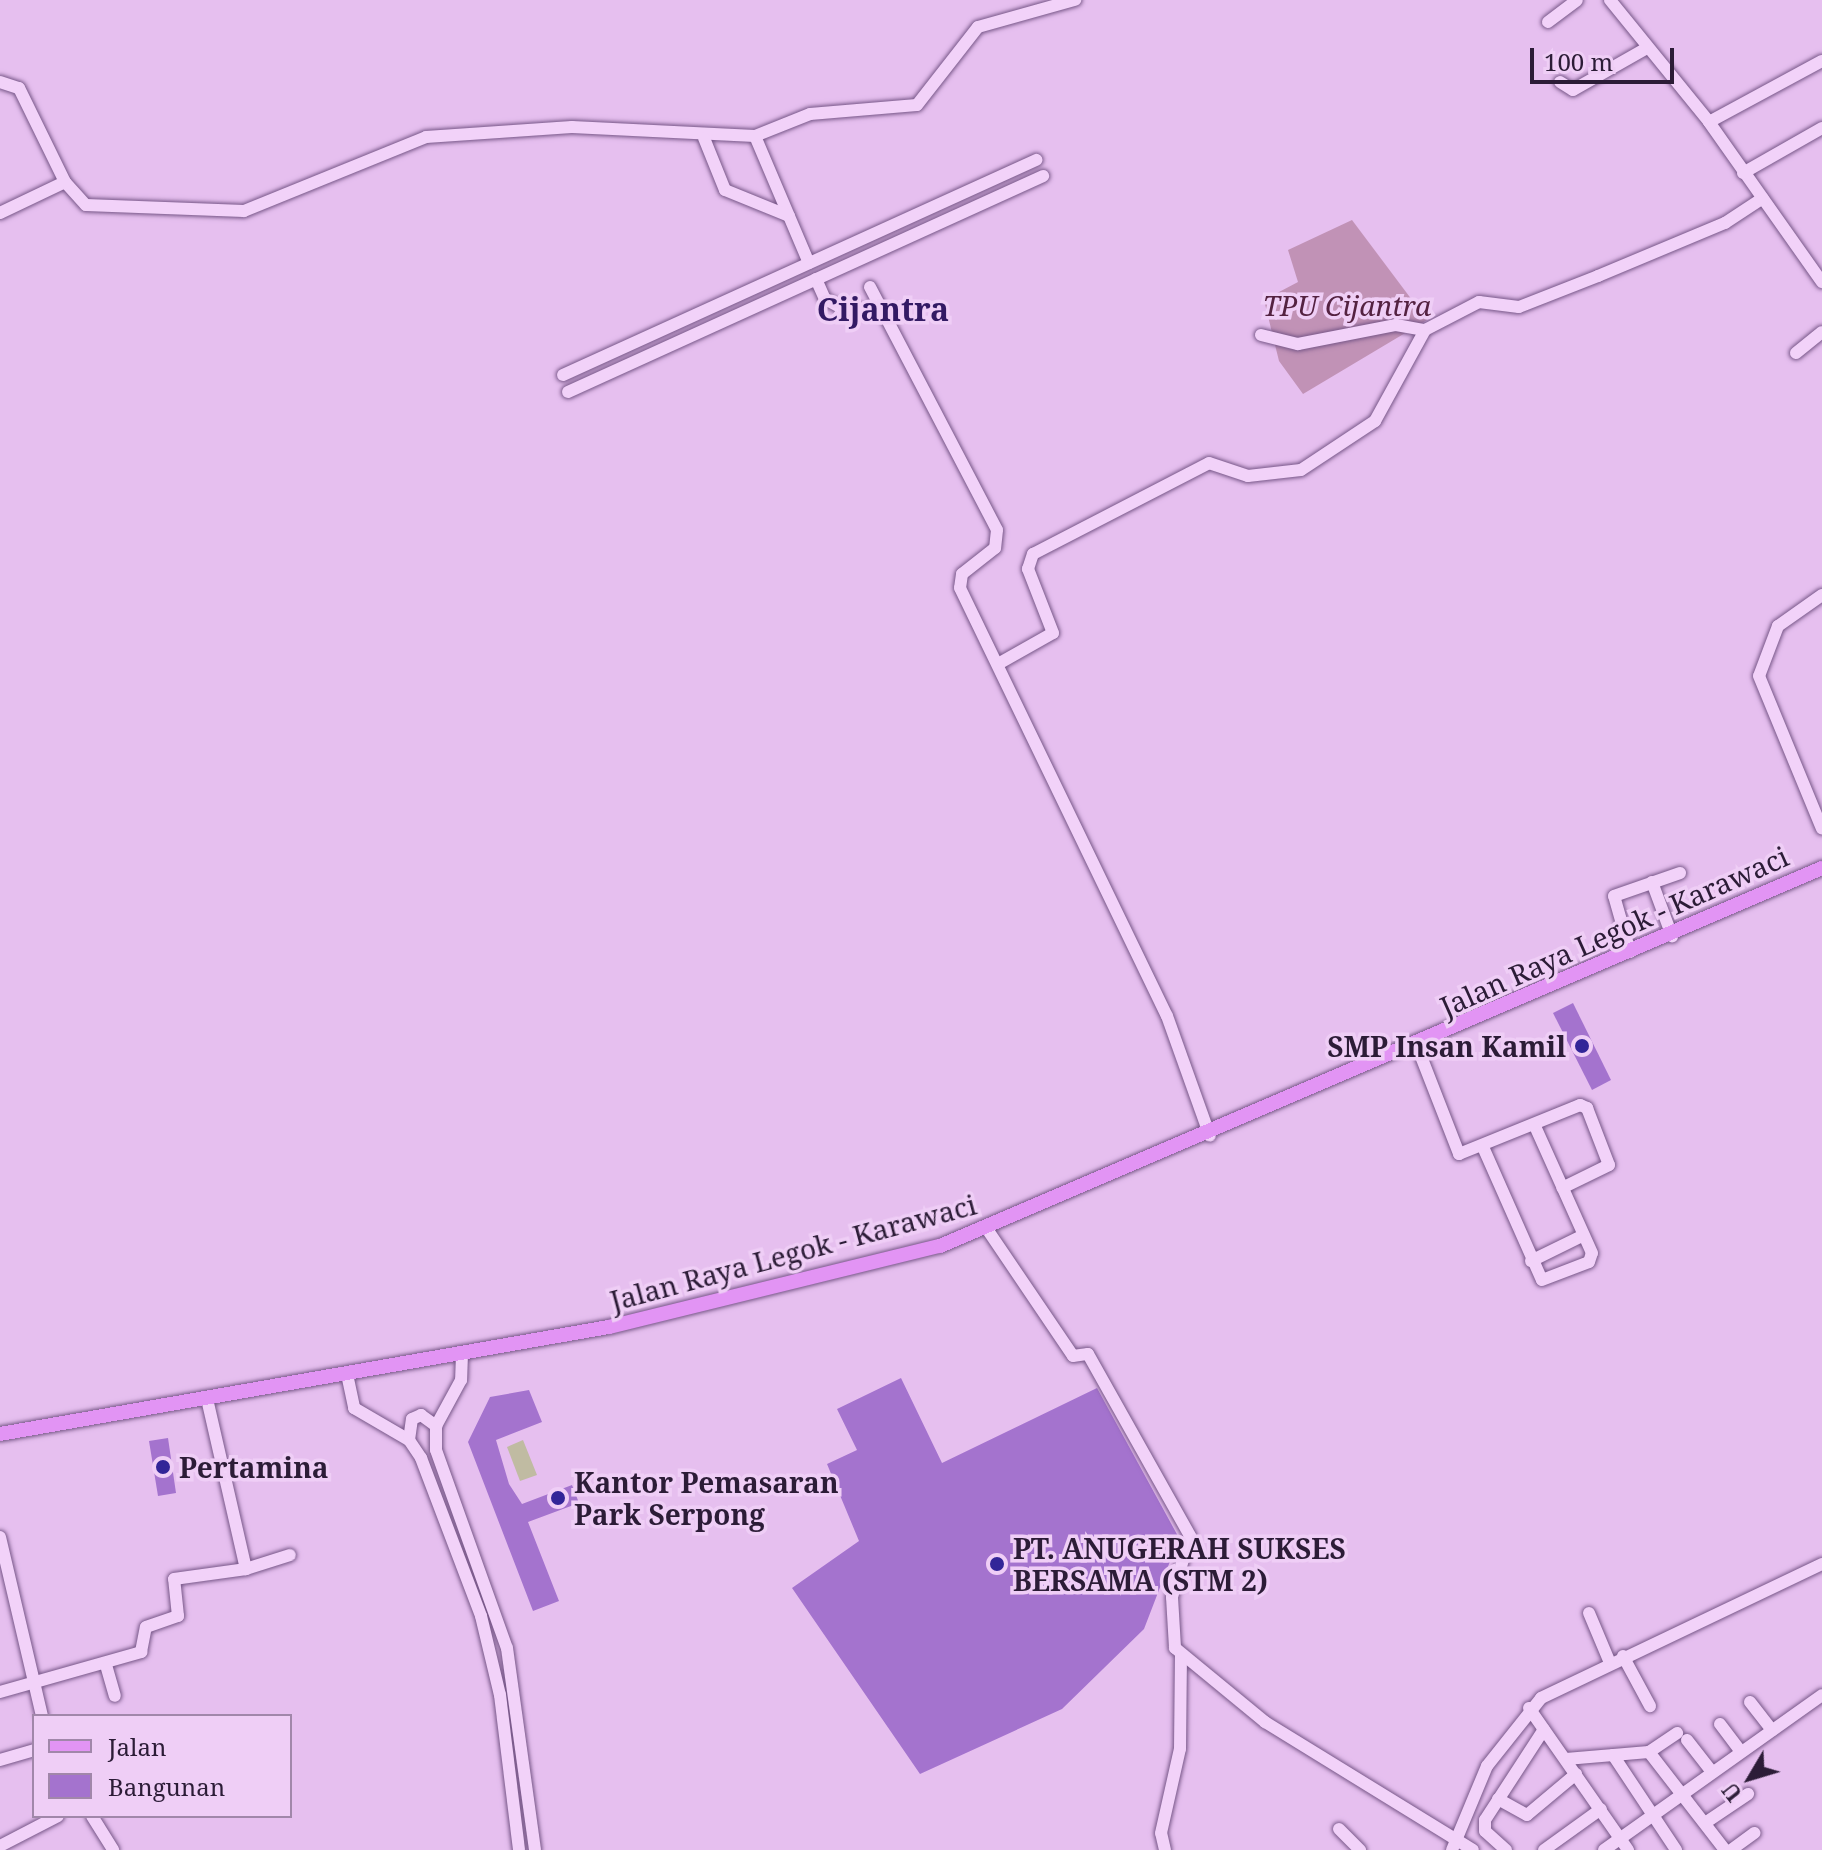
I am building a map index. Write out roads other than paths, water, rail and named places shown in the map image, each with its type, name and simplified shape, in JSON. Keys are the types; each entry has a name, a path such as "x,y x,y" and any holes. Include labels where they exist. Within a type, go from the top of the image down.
{"main road":[{"name":"Jalan Raya Legok - Karawaci","path":"0,1434 462,1354 766,1292 987,1229 1210,1136 1822,868"}],"street":[{"path":"0,82 19,88 65,182 86,205 244,211 426,137 572,127 704,138 755,136 810,114 917,105 978,27 1075,0"},
{"path":"1548,22 1577,0"},
{"path":"1610,0 1709,122 1822,282"},
{"path":"1560,82 1573,90 1647,48"},
{"path":"1709,122 1822,61"},
{"path":"1743,173 1822,128"},
{"path":"755,136 809,263"},
{"path":"704,138 725,190 789,216"},
{"path":"563,375 1036,160"},
{"path":"568,392 1043,176"},
{"path":"0,213 65,182"},
{"path":"998,664 1053,633 1028,569 1033,554 1209,463 1259,477 1310,465 1375,421 1425,330 1479,302 1519,307 1725,223 1763,198"},
{"path":"913,216 921,232"},
{"path":"816,279 825,299 842,308 883,312"},
{"path":"870,287 997,530 995,548 959,582 1167,1016 1210,1136"},
{"path":"745,293 752,309"},
{"path":"1261,335 1298,344 1396,325 1425,330"},
{"path":"1796,353 1822,332"},
{"path":"1822,595 1778,626 1759,676 1822,829"},
{"path":"1630,952 1612,901 1680,873"},
{"path":"1652,882 1672,936"},
{"path":"1417,1046 1455,1150 1483,1147 1534,1124 1587,1108 1609,1165 1562,1188"},
{"path":"1483,1147 1531,1261 1544,1281 1589,1262 1582,1236 1534,1124"},
{"path":"987,1229 1073,1356 1088,1354 1190,1536 1170,1616 1172,1644 1265,1722 1456,1844 1473,1850"},
{"path":"1531,1261 1582,1236"},
{"path":"462,1354 456,1396 436,1426 436,1450 507,1648 535,1850"},
{"path":"347,1374 354,1408 409,1440"},
{"path":"207,1399 246,1569"},
{"path":"436,1426 421,1415 412,1419 409,1440 436,1498 492,1654 519,1850"},
{"path":"436,1498 452,1492"},
{"path":"0,1537 37,1681 42,1714"},
{"path":"0,1692 106,1665 141,1652 146,1627 178,1616 174,1579 246,1569 290,1555"},
{"path":"1456,1844 1479,1781 1529,1708 1623,1656 1822,1564"},
{"path":"1589,1613 1610,1663"},
{"path":"487,1636 503,1632"},
{"path":"492,1654 507,1648"},
{"path":"1165,1850 1162,1821 1180,1749 1181,1654"},
{"path":"1623,1656 1650,1706"},
{"path":"106,1665 115,1696"},
{"path":"1604,1850 1625,1844 1653,1815 1822,1695"},
{"path":"1750,1702 1772,1730"},
{"path":"1529,1708 1625,1844"},
{"path":"1720,1724 1741,1752"},
{"path":"1506,1850 1483,1826 1544,1729"},
{"path":"1566,1759 1649,1752 1682,1737 1712,1772"},
{"path":"0,1760 32,1751"},
{"path":"1649,1752 1728,1850 1754,1833"},
{"path":"1613,1755 1676,1850"},
{"path":"1498,1799 1527,1815 1576,1774"},
{"path":"1705,1823 1748,1794"},
{"path":"1544,1850 1601,1809"},
{"path":"0,1846 54,1818"},
{"path":"93,1818 113,1850"},
{"path":"1339,1829 1360,1850"}],"place":[{"name":"SMP Insan Kamil","path":"1582,1046"},
{"name":"Pertamina","path":"163,1467"},
{"name":"Kantor Pemasaran Park Serpong","path":"558,1498"},
{"name":"PT. ANUGERAH SUKSES BERSAMA (STM 2)","path":"997,1564"}],"district":[{"name":"Cijantra","path":"883,309"}],"park label":[{"name":"TPU Cijantra","path":"1347,305"}]}
